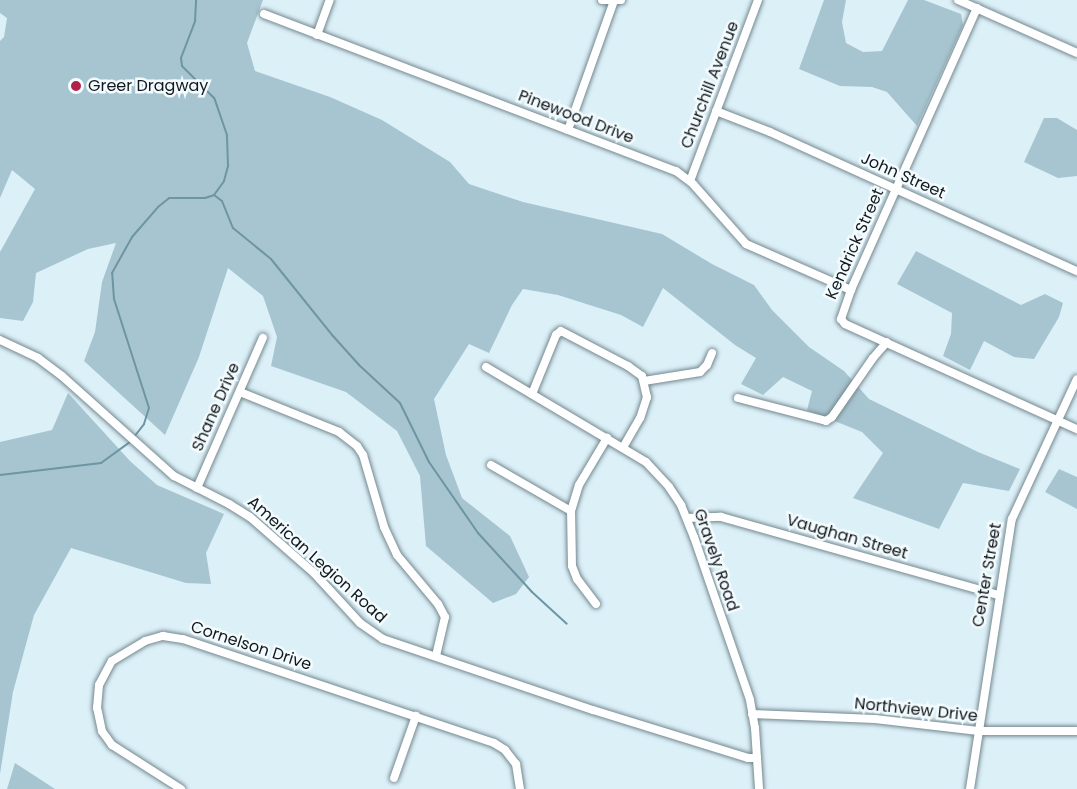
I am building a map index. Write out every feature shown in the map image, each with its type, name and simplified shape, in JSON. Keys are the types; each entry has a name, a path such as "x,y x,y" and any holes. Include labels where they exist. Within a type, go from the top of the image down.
{"street":[{"path":"317,35 330,0"},
{"path":"568,130 618,1 602,0"},
{"name":"Churchill Avenue","path":"690,181 759,0"},
{"path":"958,0 1077,53"},
{"name":"Kendrick Street","path":"977,8 850,290 841,313 843,322 1077,429"},
{"name":"Pinewood Drive","path":"264,15 676,171 690,181 746,244 850,290"},
{"name":"John Street","path":"716,111 1077,271"},
{"path":"532,394 556,335 561,331 628,366 644,381 647,389 646,406 623,447"},
{"name":"Shane Drive","path":"197,488 263,338"},
{"name":"American Legion Road","path":"0,340 38,358 174,476 230,504 250,517 314,573 366,628 392,642 603,713 748,758 757,758"},
{"path":"738,398 825,421 832,417 873,357 887,342"},
{"path":"644,381 700,372 712,352"},
{"name":"Gravely Road","path":"486,367 623,447 659,473 681,505 752,714 759,789"},
{"name":"Center Street","path":"970,789 1012,519 1077,379"},
{"path":"240,392 339,432 357,446 363,455 384,527 397,555 446,617 436,656"},
{"path":"596,604 577,579 572,566 571,511 579,485 608,438"},
{"path":"491,465 571,511"},
{"name":"Vaughan Street","path":"687,518 721,517 999,595"},
{"name":"Cornelson Drive","path":"181,789 112,745 99,722 97,697 106,669 118,657 151,639 163,636 183,639 500,746 516,764 520,789"},
{"name":"Northview Drive","path":"752,714 875,719 978,731 1077,731"},
{"path":"394,778 416,716"}],"shaded area":[{"path":"0,0 263,0 247,43 255,71 330,97 382,120 450,162 469,184 523,202 662,234 712,264 754,285 772,310 809,347 844,371 869,399 978,452 1020,469 1009,491 963,483 939,529 853,498 883,453 862,432 807,410 812,391 783,377 763,395 741,384 756,358 735,345 663,288 643,327 621,315 558,295 523,289 512,305 489,353 469,344 434,399 446,455 462,498 510,536 529,577 516,594 493,603 426,546 420,476 397,431 346,392 271,366 277,337 263,296 228,268 199,357 165,435 84,361 95,332 102,282 116,243 88,249 36,273 33,302 23,321 0,318 0,252 35,189 12,170 0,198 0,41 4,37 7,18 0,13"},
{"path":"824,0 846,0 842,22 846,43 863,52 882,51 908,0 924,0 961,14 963,25 917,126 887,92 872,87 840,86 799,69"},
{"path":"1044,118 1057,118 1077,130 1077,176 1058,178 1024,162"},
{"path":"916,251 1021,305 1045,294 1063,303 1059,317 1034,359 1014,357 984,341 970,370 943,356 951,334 952,313 897,284"},
{"path":"68,393 130,461 157,485 224,514 206,553 211,584 186,583 71,548 34,615 13,692 0,774 0,442 52,430"},
{"path":"1059,469 1077,477 1077,509 1045,492"},
{"path":"15,763 55,789 7,789"}],"waterway":[{"path":"134,437 144,424 149,408 114,299 112,273 132,237 158,207 169,198 205,198 214,195 224,181 228,166 227,135 214,98 182,66 181,58 195,21 196,0"},
{"path":"214,195 222,201 233,228 271,259 333,336 359,365 400,403 429,462 478,533 532,592 567,624"},
{"path":"0,475 101,463 130,442"}],"place":[{"name":"Greer Dragway","path":"76,86"}]}
